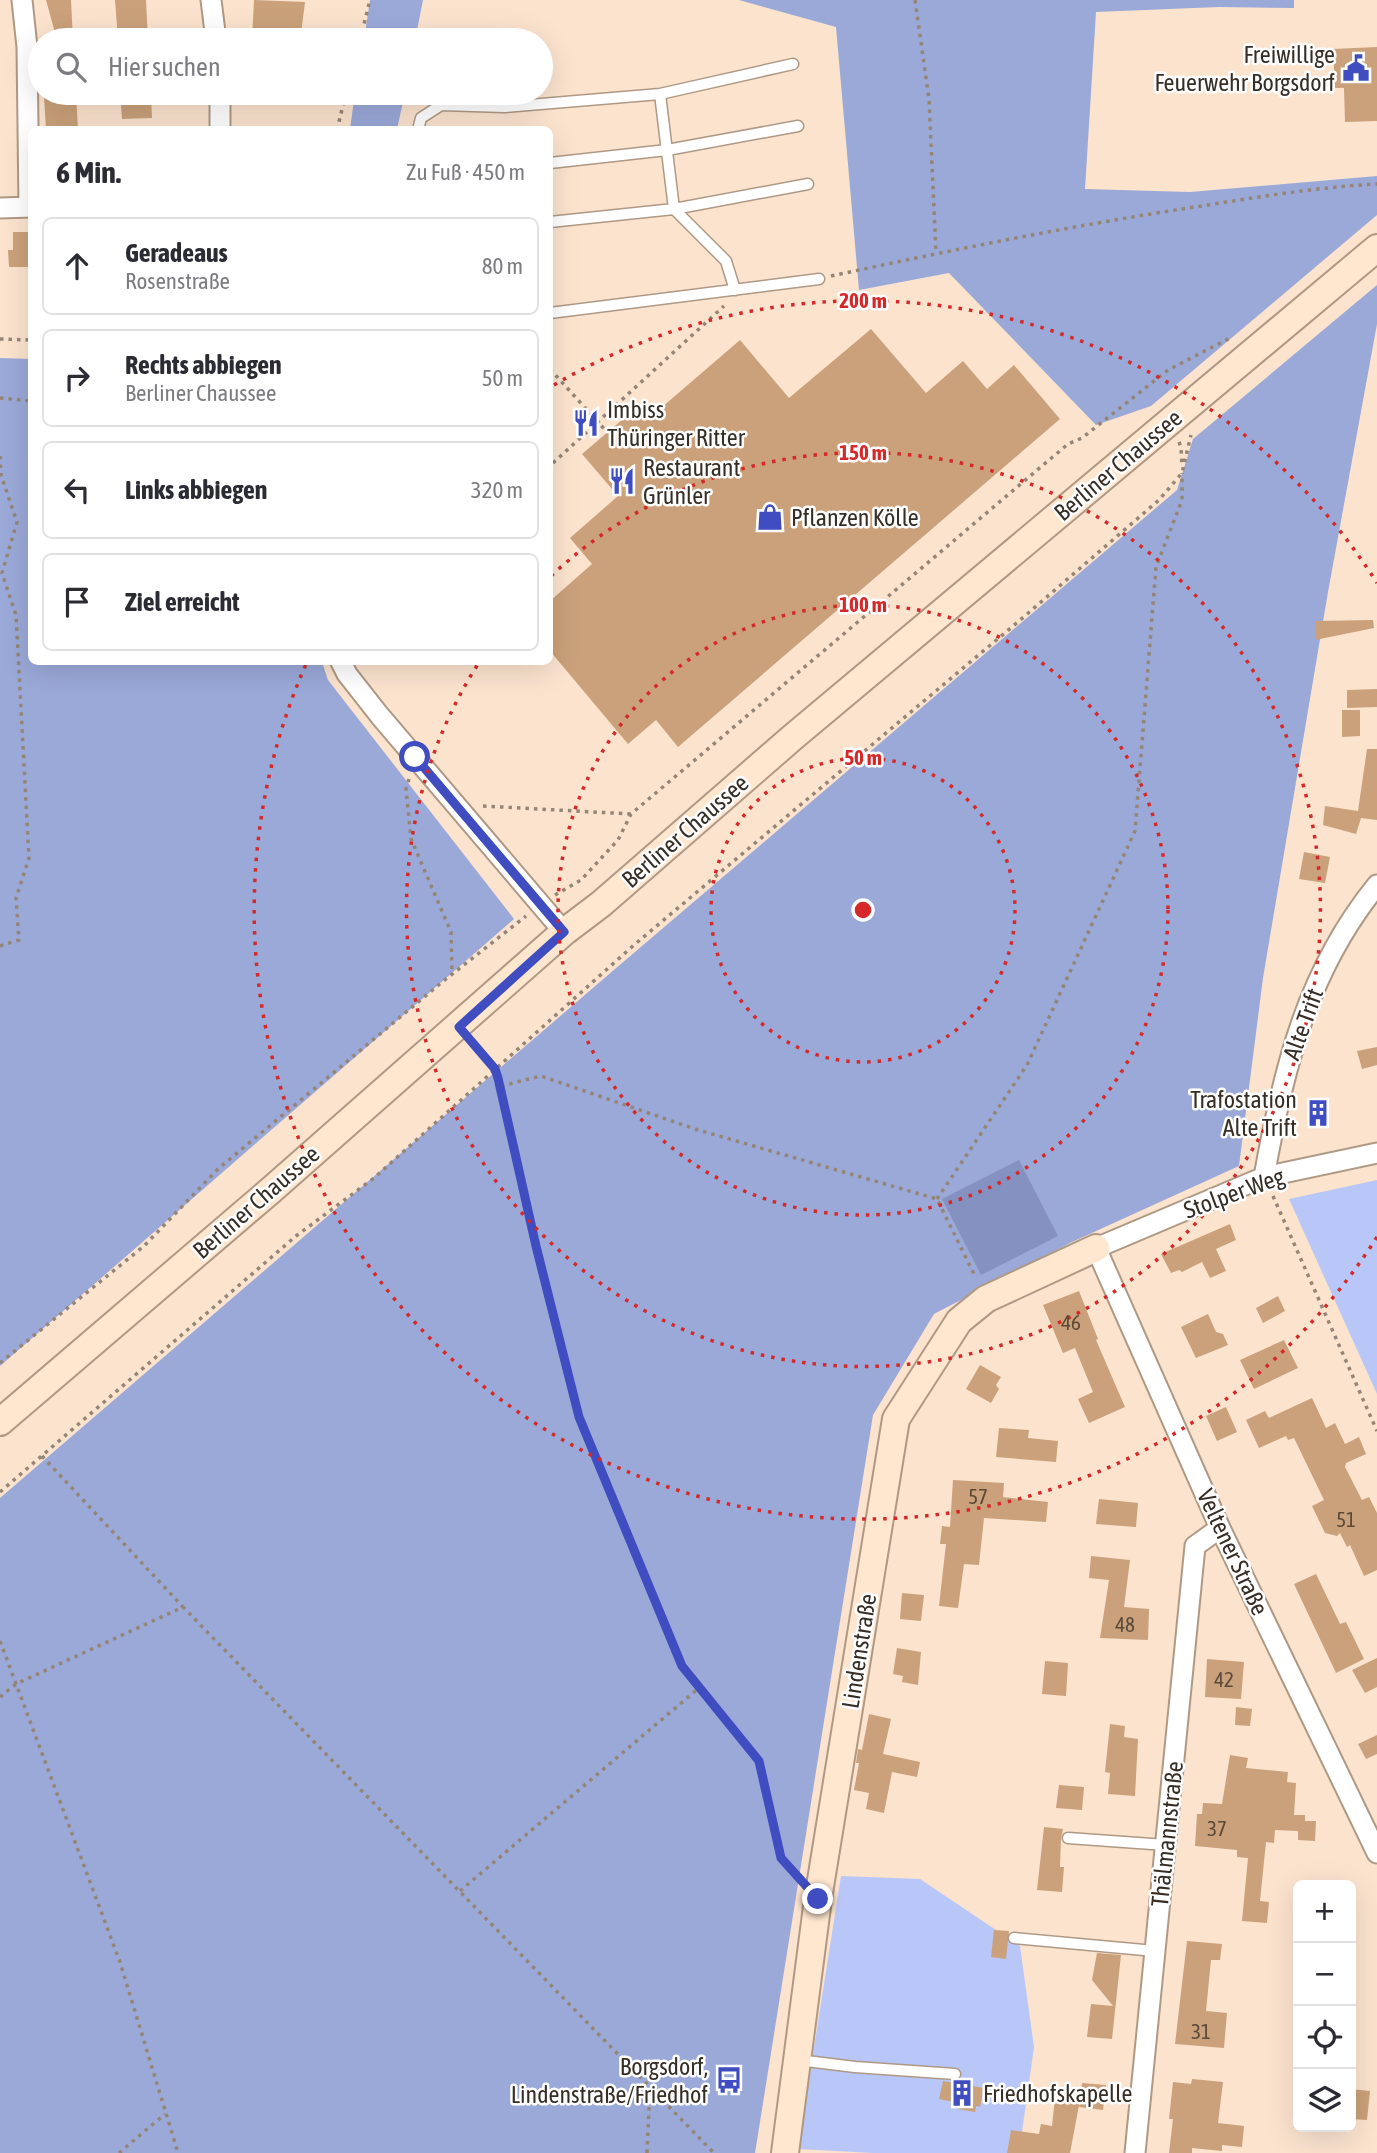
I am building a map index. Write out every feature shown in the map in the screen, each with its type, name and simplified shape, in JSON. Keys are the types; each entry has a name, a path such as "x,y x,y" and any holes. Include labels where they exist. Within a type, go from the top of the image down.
{"main road":[{"name":"Berliner Chaussee","path":"0,1422 459,1027 564,932 601,904 793,737 1181,425 1377,248"},
{"name":"Lindenstraße","path":"785,2153 818,1899 896,1419 959,1321 986,1299 1096,1248"}],"street":[{"path":"22,0 27,47 28,100"},
{"path":"211,0 214,28"},
{"path":"28,105 28,126"},
{"path":"220,105 220,126"},
{"path":"0,208 28,207"},
{"path":"342,665 415,757 564,932"},
{"name":"Alte Trift","path":"1264,1177 1279,1096 1300,1023 1336,944 1377,885"},
{"name":"Stolper Weg","path":"1096,1248 1264,1177 1377,1153"},
{"name":"Veltener Straße","path":"1096,1248 1220,1528 1377,1853"},
{"name":"Thälmannstraße","path":"1135,2153 1195,1546 1220,1528"}],"lane":[{"path":"553,103 660,94 793,64"},
{"path":"660,94 674,209 726,261 739,289"},
{"path":"419,126 421,118 441,105 529,105"},
{"path":"553,163 667,150 798,126"},
{"path":"553,222 674,209 808,184"},
{"path":"553,313 819,279"},
{"path":"1068,1838 1166,1846"},
{"path":"1014,1938 1155,1951"},
{"path":"797,2060 955,2074"}],"path":[{"path":"363,28 370,0"},
{"path":"915,0 929,99 936,253"},
{"path":"338,126 343,105"},
{"path":"819,279 936,253 1159,212 1328,187 1377,184"},
{"path":"553,463 739,289"},
{"path":"0,1363 144,1246 218,1169 452,974 540,905 581,880 618,840 631,814 1068,444 1082,438 1168,370 1237,334"},
{"path":"0,339 28,340"},
{"path":"553,372 607,432"},
{"path":"0,398 28,401"},
{"path":"0,1492 296,1236 374,1178 634,945 1149,509 1182,473 1181,425"},
{"path":"937,1199 1027,1065 1135,831 1156,567 1182,500 1181,425"},
{"path":"0,456 1,475 17,522 2,573 16,615 29,858 16,898 19,940 0,946"},
{"path":"415,757 406,789 411,839 451,932 452,974"},
{"path":"467,818 485,804 631,814"},
{"path":"459,1027 495,1069 579,1417 682,1666 759,1761 781,1858 818,1899"},
{"path":"500,1087 541,1076 695,1129 937,1199 986,1299"},
{"path":"1264,1177 1377,1431"},
{"path":"43,1456 183,1607 714,2153"},
{"path":"0,1697 16,1684 183,1607"},
{"path":"0,1641 120,1962 178,2153"},
{"path":"460,1891 700,1687"},
{"path":"647,2153 650,2087"},
{"path":"119,2153 166,2113"}],"shaded area":[{"path":"370,0 423,0 417,28 366,28"},
{"path":"739,0 1294,0 1294,8 1219,7 1096,12 1085,189 1190,192 1377,176 1377,215 1151,406 1096,425 949,273 859,290 836,27"},
{"path":"353,105 402,105 398,126 350,126"},
{"path":"1377,285 1377,324 1328,592 1263,978 1239,1166 1072,1242 934,1314 873,1415 755,2153 0,2153 0,1498 1177,490 1193,439"},
{"path":"0,358 28,359 28,665 323,665 328,680 514,919 0,1366"},
{"path":"1019,1160 1058,1236 981,1275 942,1199"},
{"path":"1377,1180 1377,1394 1289,1199"},
{"path":"841,1876 920,1879 1020,1946 1034,2047 1019,2153 873,2153 798,2149"}],"building":[{"path":"46,0 71,0 72,28 54,28"},
{"path":"115,0 146,0 147,28 117,28"},
{"path":"254,0 305,2 302,28 253,28"},
{"name":"Freiwillige Feuerwehr Borgsdorf","path":"1377,47 1377,121 1345,122 1344,88 1335,88 1333,49"},
{"path":"45,105 77,105 78,126 46,126"},
{"path":"121,105 151,105 152,118 122,119"},
{"path":"13,232 28,232 28,267 9,267 8,250 13,250"},
{"name":"Pflanzen Kölle","path":"871,329 926,393 963,361 987,389 1014,365 1060,419 678,747 656,720 628,744 553,655 553,598 592,564 570,538 618,496 582,454 636,408 647,420 740,340 789,398"},
{"path":"1373,620 1374,628 1315,640 1315,621"},
{"path":"1377,689 1377,707 1347,708 1347,690"},
{"path":"1342,710 1360,710 1360,736 1342,737"},
{"path":"1367,749 1377,749 1377,820 1361,818 1356,834 1323,825 1325,806 1358,811"},
{"path":"1304,852 1330,857 1325,883 1299,879"},
{"path":"1377,1047 1377,1065 1362,1069 1357,1051"},
{"path":"1230,1224 1236,1240 1216,1249 1226,1271 1210,1278 1202,1262 1182,1272 1179,1270 1171,1273 1161,1254"},
{"path":"1079,1291 1098,1339 1096,1340 1125,1407 1089,1423 1078,1399 1093,1392 1075,1348 1063,1353 1043,1305"},
{"path":"1278,1296 1285,1311 1263,1323 1256,1308"},
{"path":"1208,1314 1216,1332 1223,1334 1228,1345 1196,1358 1181,1327"},
{"path":"1284,1340 1298,1368 1254,1389 1240,1360"},
{"path":"980,1365 1001,1377 996,1385 999,1389 991,1403 966,1389"},
{"path":"1312,1398 1326,1428 1335,1423 1345,1444 1359,1437 1366,1454 1346,1463 1345,1467 1362,1500 1369,1497 1377,1513 1377,1570 1364,1576 1350,1545 1347,1547 1340,1533 1337,1536 1325,1533 1312,1506 1324,1500 1294,1438 1288,1440 1286,1436 1259,1448 1246,1420 1265,1411 1269,1418"},
{"path":"1226,1407 1237,1432 1217,1441 1206,1416"},
{"path":"999,1428 1029,1430 1028,1438 1058,1441 1056,1462 996,1457"},
{"path":"953,1480 1004,1483 1003,1497 1048,1502 1046,1522 984,1518 979,1565 964,1564 958,1608 939,1606 946,1544 940,1544 942,1526 950,1527"},
{"path":"1099,1499 1138,1503 1136,1527 1096,1524"},
{"path":"1091,1556 1130,1560 1124,1607 1149,1609 1148,1640 1100,1638 1109,1580 1089,1578"},
{"path":"1316,1574 1340,1624 1346,1622 1364,1659 1336,1673 1294,1584"},
{"path":"902,1593 924,1595 921,1621 900,1619"},
{"path":"897,1648 921,1652 918,1685 902,1682 903,1676 893,1674"},
{"path":"1377,1658 1377,1687 1365,1693 1352,1670"},
{"path":"1207,1659 1244,1662 1241,1699 1205,1697"},
{"path":"1045,1661 1068,1663 1066,1696 1042,1694"},
{"path":"1236,1707 1252,1709 1250,1726 1235,1725"},
{"path":"869,1714 891,1719 883,1754 920,1762 917,1777 892,1772 884,1813 866,1809 869,1793 854,1790 859,1763 856,1763 858,1749 862,1750"},
{"path":"1110,1724 1125,1726 1124,1737 1138,1739 1135,1796 1108,1794 1110,1773 1105,1772"},
{"path":"1377,1735 1377,1754 1366,1759 1358,1744"},
{"path":"1230,1755 1248,1758 1246,1768 1288,1772 1287,1782 1296,1783 1294,1815 1305,1815 1305,1821 1316,1821 1315,1841 1298,1840 1298,1831 1275,1830 1274,1843 1266,1842 1260,1901 1269,1902 1267,1923 1242,1921 1248,1858 1237,1857 1237,1850 1195,1846 1197,1814 1202,1814 1203,1803 1222,1804"},
{"path":"1059,1785 1084,1787 1082,1810 1056,1808"},
{"path":"1044,1827 1063,1829 1060,1867 1064,1867 1062,1892 1037,1890"},
{"path":"994,1930 1009,1931 1006,1959 991,1957"},
{"path":"1187,1941 1222,1944 1220,1960 1211,1960 1206,2011 1227,2013 1224,2048 1175,2044"},
{"path":"1097,1953 1121,1955 1112,2039 1087,2037 1091,2004 1113,2006 1092,1980"},
{"path":"1192,2079 1223,2082 1218,2123 1244,2126 1242,2147 1222,2145 1222,2151 1192,2148 1192,2153 1169,2153 1173,2082 1191,2084"},
{"name":"Friedhofskapelle","path":"943,2081 984,2088 980,2107 976,2106 975,2112 958,2109 959,2103 939,2099"},
{"path":"1082,2083 1106,2085 1103,2110 1079,2107"},
{"path":"1356,2090 1370,2091 1367,2120 1356,2119"},
{"path":"1055,2098 1080,2100 1070,2153 1007,2153 1011,2130 1039,2134 1041,2124 1052,2126"}],"place":[{"name":"Freiwillige Feuerwehr Borgsdorf","path":"1356,68"},
{"name":"Imbiss Thüringer Ritter","path":"586,423"},
{"name":"Restaurant Grünler","path":"622,481"},
{"name":"Pflanzen Kölle","path":"770,517"},
{"name":"Trafostation Alte Trift","path":"1318,1113"},
{"name":"Borgsdorf, Lindenstraße/Friedhof","path":"729,2080"},
{"name":"Friedhofskapelle","path":"962,2093"}],"route":[{"path":"415,757 564,932 459,1027 495,1069 498,1078 579,1417 682,1666 759,1761 781,1858 818,1899"}]}
